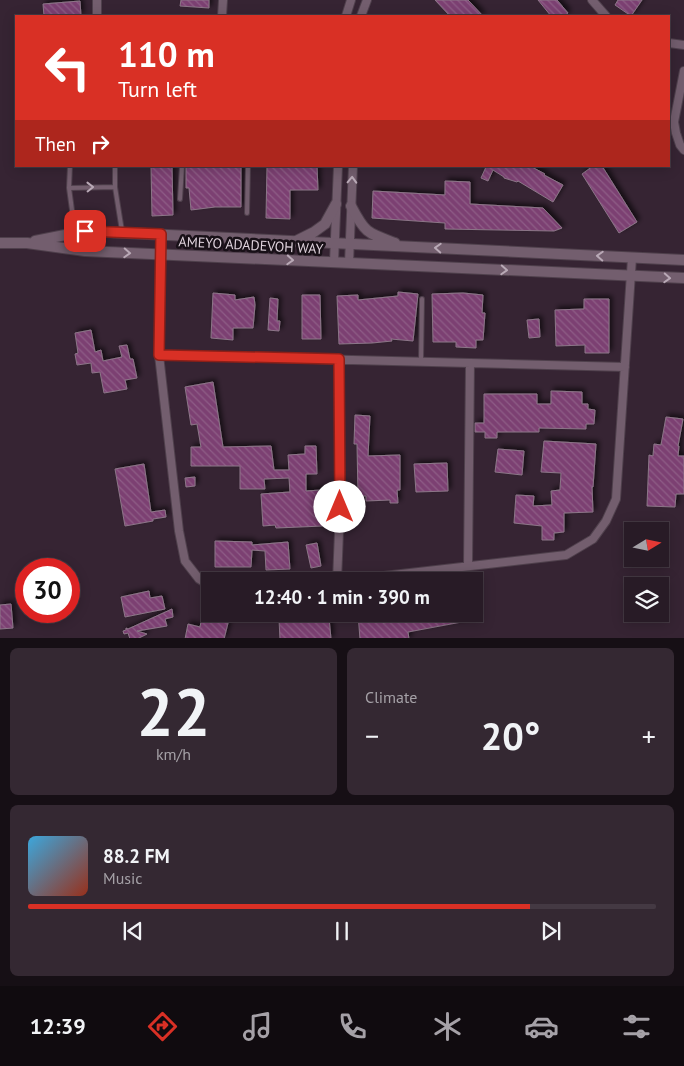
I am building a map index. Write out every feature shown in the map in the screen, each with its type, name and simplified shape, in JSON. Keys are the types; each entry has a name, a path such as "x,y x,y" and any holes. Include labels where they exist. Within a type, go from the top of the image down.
{"street":[{"path":"97,0 97,15"},
{"path":"222,15 223,0"},
{"path":"346,15 351,0"},
{"path":"361,15 367,0"},
{"path":"592,0 605,15"},
{"path":"670,42 684,45"},
{"path":"684,71 674,122 676,133 684,150"},
{"path":"334,262 338,167"},
{"path":"349,263 352,167"},
{"path":"294,241 314,232 325,224 336,204"},
{"path":"351,206 360,224 370,234 403,246"},
{"name":"AMEYO ADADEVOH WAY","path":"26,243 85,231 684,260"},
{"path":"161,234 159,355 179,531 185,561 201,581"},
{"path":"0,243 26,243"},
{"name":"AMEYO ADADEVOH WAY","path":"26,243 85,251 684,278"},
{"path":"416,572 566,554 593,539 606,521 616,499 632,258"},
{"path":"159,355 625,367"},
{"path":"339,359 339,572"},
{"path":"468,566 470,363"}],"lane":[{"path":"70,167 69,188 75,232"},
{"path":"115,167 115,187 122,232"},
{"path":"180,198 182,167"},
{"path":"247,213 248,167"},
{"path":"69,188 115,187"},
{"path":"421,361 422,299"},
{"path":"322,508 340,507"}],"building":[{"path":"181,0 209,0 209,8 180,6"},
{"path":"435,0 468,0 482,15 449,15"},
{"path":"538,0 557,0 568,13 565,15 550,15"},
{"path":"618,0 642,0 632,15 615,5"},
{"path":"80,1 81,15 44,15 43,4"},
{"path":"151,167 172,167 173,215 152,216"},
{"path":"186,167 241,167 241,207 215,207 191,210 189,188 186,188"},
{"path":"267,167 317,167 318,190 290,190 290,219 266,218"},
{"path":"486,167 532,167 563,185 553,202 518,181 504,178 493,170 488,181 481,178"},
{"path":"592,167 603,167 637,222 619,233 582,174"},
{"path":"445,181 470,182 470,204 543,208 562,228 554,231 445,229 445,223 372,218 373,191 445,195"},
{"path":"398,292 418,294 413,341 391,339 392,341 339,344 337,296 358,295 358,300 398,296"},
{"path":"213,293 235,295 235,300 254,297 253,328 233,328 233,340 211,338"},
{"path":"463,293 483,295 482,313 485,313 483,340 476,340 476,348 456,347 456,342 433,342 432,294"},
{"path":"302,295 320,295 321,339 302,339"},
{"path":"270,298 278,299 277,321 280,321 279,331 268,330"},
{"path":"584,299 609,299 609,353 585,353 585,345 556,346 555,310 584,309"},
{"path":"539,319 540,337 529,338 527,320"},
{"path":"91,330 95,352 101,350 103,361 122,357 119,346 127,345 130,359 133,359 137,378 125,380 127,389 104,393 100,372 92,373 91,363 77,365 75,354 78,353 75,333"},
{"path":"213,382 223,447 271,446 274,470 289,470 288,455 305,454 305,446 316,446 317,474 306,474 306,491 321,490 322,504 318,508 322,512 323,526 276,528 275,525 263,526 261,494 290,492 289,478 264,479 265,489 240,489 240,466 191,466 191,447 201,447 197,424 191,425 185,387"},
{"path":"551,391 582,392 582,404 588,404 588,409 595,410 594,424 586,424 586,429 539,428 539,432 497,432 497,438 485,438 485,432 475,432 475,423 484,423 484,394 537,394 537,404 551,404"},
{"path":"355,415 370,416 368,456 400,455 400,490 397,490 398,503 390,503 390,500 366,501 366,496 358,496 357,444 354,444"},
{"path":"666,417 683,419 678,456 684,456 684,494 676,494 675,507 647,506 649,455 653,456 654,444 661,445"},
{"path":"544,441 596,444 592,487 593,512 564,513 564,532 554,533 554,540 542,540 542,526 514,523 516,495 534,496 533,506 552,505 551,491 560,490 561,473 541,472"},
{"path":"498,449 524,451 522,475 495,472"},
{"path":"447,463 448,491 416,492 414,464"},
{"path":"144,464 151,512 165,510 166,517 125,526 115,469"},
{"path":"195,477 195,486 186,487 185,478"},
{"path":"215,541 252,542 252,545 288,542 290,569 266,570 265,551 252,550 251,567 215,567"},
{"path":"317,543 321,566 311,568 306,545"},
{"path":"149,591 150,598 162,596 165,609 125,617 121,597"},
{"path":"11,604 13,628 0,629 0,605"},
{"path":"172,609 173,617 165,619 167,626 137,631 147,634 139,638 130,638 128,633 124,634 123,631 126,628 128,629"},
{"path":"201,622 228,623 224,638 185,638 188,624 200,627"},
{"path":"279,622 329,622 331,638 280,638"},
{"path":"359,622 462,622 408,632 409,638 360,638"}],"route":[{"path":"85,231 161,234 159,355 339,359 340,507"}]}
